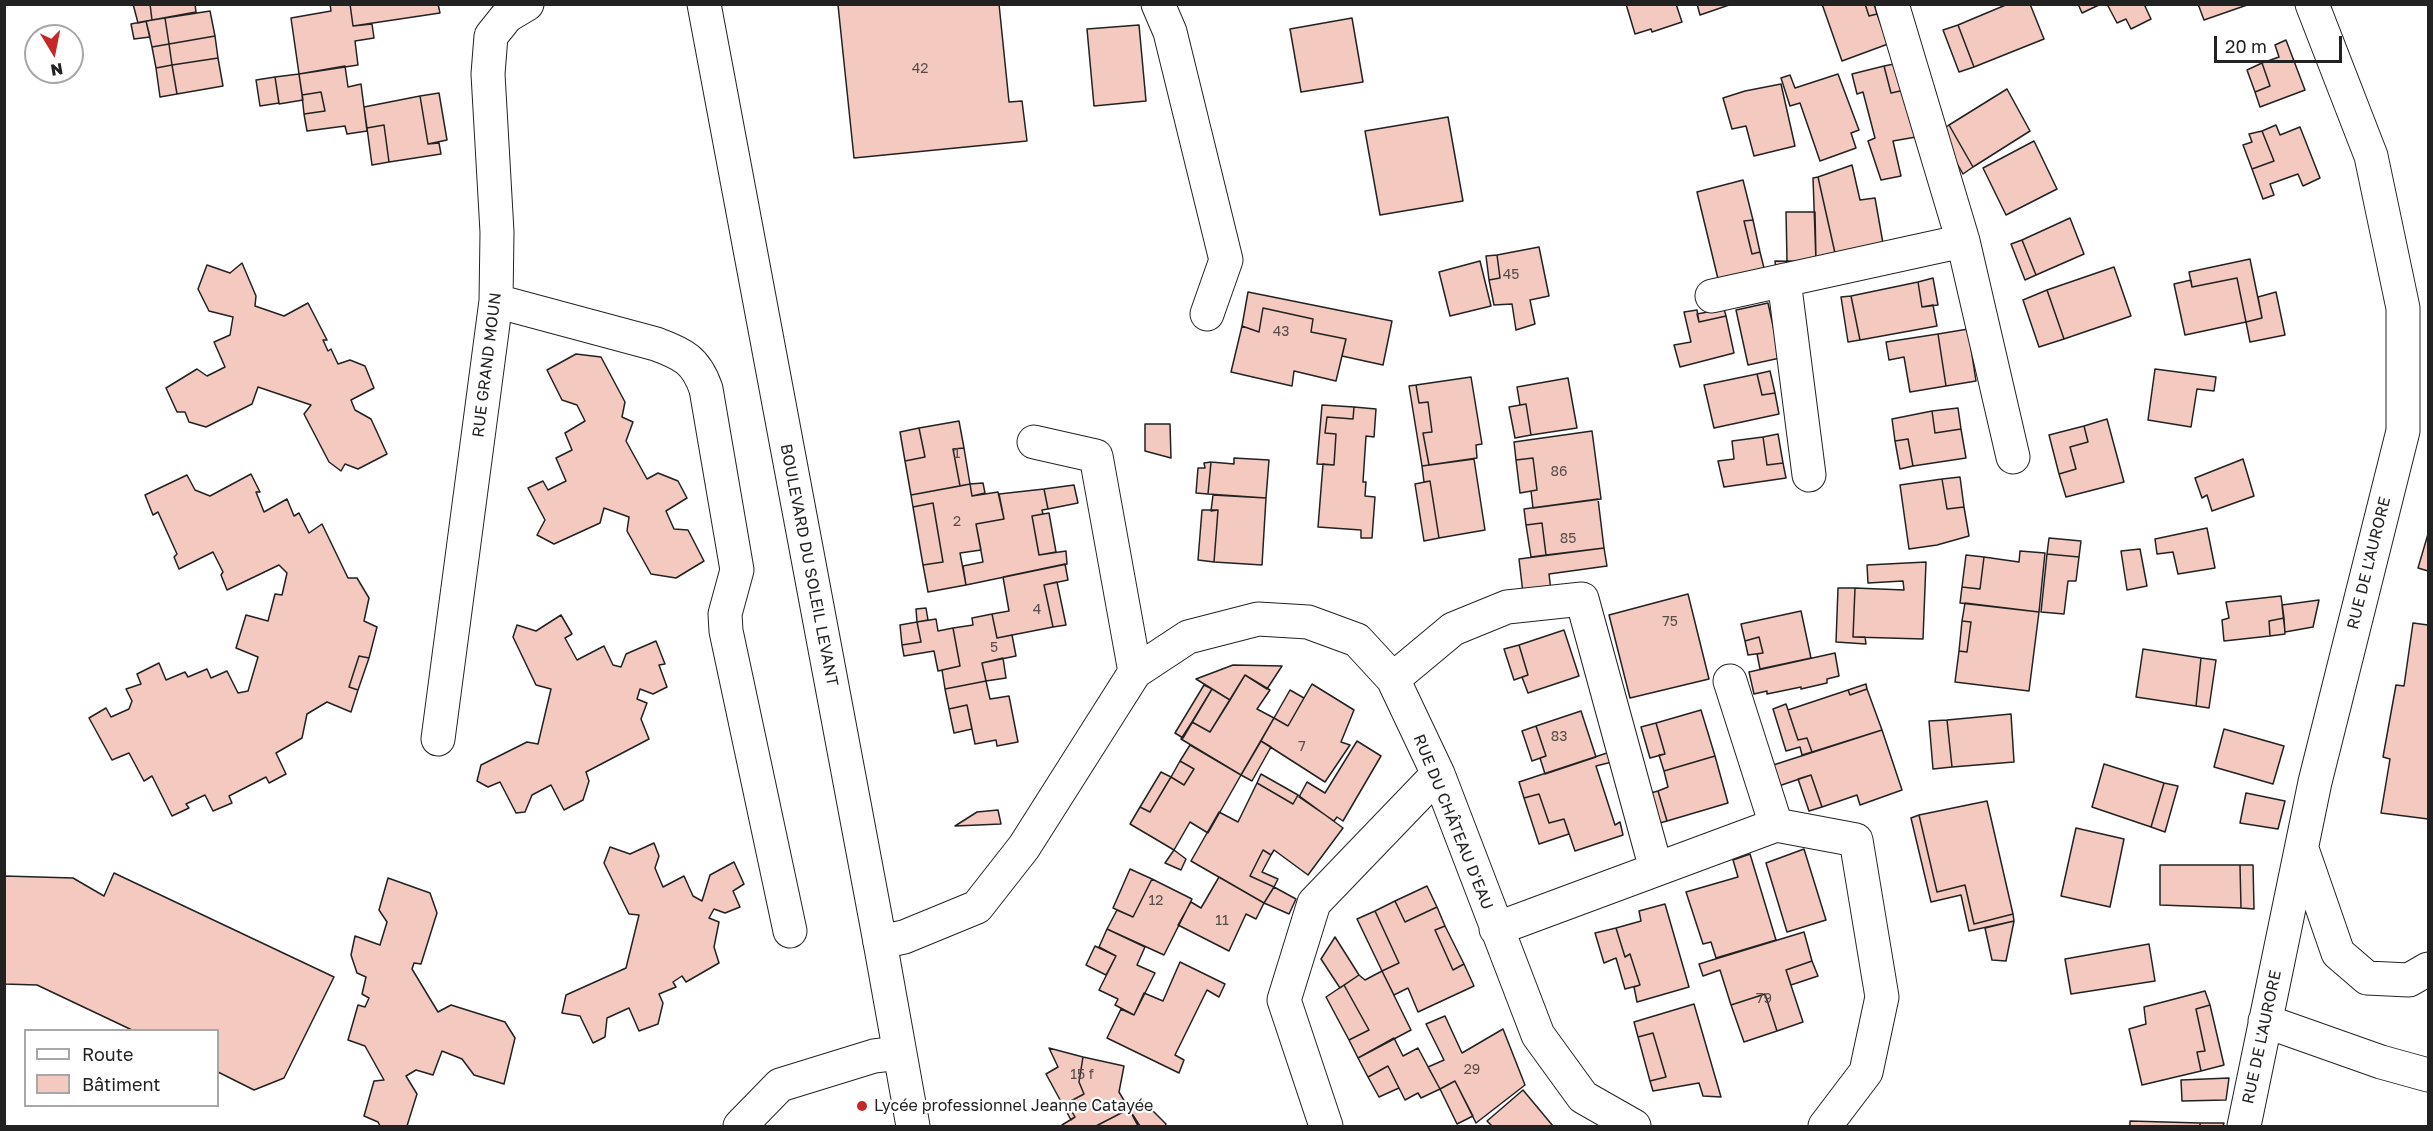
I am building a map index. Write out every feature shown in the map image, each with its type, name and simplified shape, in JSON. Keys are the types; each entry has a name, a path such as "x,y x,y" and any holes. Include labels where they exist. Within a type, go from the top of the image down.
{"street":[{"name":"BOULEVARD DU SOLEIL LEVANT","path":"704,4 913,1126"},
{"path":"1158,4 1170,32 1226,260 1208,315"},
{"path":"1892,4 1963,242 2013,457"},
{"name":"RUE DE L'AURORE","path":"2249,1121 2265,1021 2315,782 2403,431 2403,308 2371,156 2312,4"},
{"name":"RUE GRAND MOUN","path":"438,739 496,301 497,232 488,74 491,36 511,8"},
{"path":"1712,296 1963,242"},
{"path":"1784,280 1809,475"},
{"path":"496,301 656,344 692,362 701,374 737,570 725,614 726,631 790,931"},
{"path":"1034,442 1096,456 1135,672"},
{"path":"1393,679 1453,629 1507,607 1582,599 1656,869"},
{"name":"RUE DU CHÂTEAU D'EAU","path":"880,942 904,937 977,907 1024,847 1135,672 1188,637 1258,619 1308,622 1357,640 1393,679 1438,774 1538,1035 1582,1097 1634,1126"},
{"path":"1730,681 1776,825"},
{"path":"1326,1126 1284,1000 1314,903 1438,774"},
{"path":"1496,929 1776,825 1856,840 1882,997 1866,1072 1825,1126"},
{"path":"2301,848 2338,953 2367,978 2409,980 2428,969"},
{"path":"2265,1021 2381,1062 2428,1075"},
{"path":"740,1126 780,1085 874,1056 899,1053"}],"building":[{"path":"133,4 150,4 152,20 138,23"},
{"path":"150,4 195,4 196,12 152,20"},
{"path":"330,4 350,4 353,26 372,24 374,38 355,41 358,65 299,74 291,18 331,11"},
{"path":"350,4 438,4 440,13 353,26"},
{"path":"999,4 1009,102 1022,101 1027,141 854,158 838,5"},
{"path":"1626,4 1676,4 1682,22 1652,32 1651,29 1635,34"},
{"path":"1697,4 1732,4 1700,15"},
{"path":"1822,4 1865,4 1869,16 1877,14 1888,44 1842,61"},
{"path":"1865,4 1874,4 1877,14 1869,16"},
{"path":"2008,4 2030,4 2044,39 1974,67 1958,25"},
{"path":"2078,4 2101,4 2082,13"},
{"path":"2107,4 2144,4 2151,19 2131,29 2126,19 2117,23"},
{"path":"2198,4 2250,4 2204,20"},
{"path":"210,11 215,36 169,44 165,18"},
{"path":"165,18 169,44 152,47 146,21"},
{"path":"1352,18 1363,82 1301,92 1290,29"},
{"path":"146,21 150,37 134,39 131,24"},
{"path":"1139,25 1146,101 1094,106 1087,29"},
{"path":"1958,25 1974,67 1959,72 1943,30"},
{"path":"215,36 218,58 172,65 169,44"},
{"path":"2286,40 2305,90 2260,107 2255,92 2270,86 2262,63 2279,57 2275,45"},
{"path":"169,44 172,65 156,68 152,47"},
{"path":"218,58 223,86 177,94 172,65"},
{"path":"1899,63 1905,90 1891,93 1884,66"},
{"path":"2262,63 2270,86 2255,92 2247,70"},
{"path":"172,65 177,94 160,97 156,68"},
{"path":"345,66 348,87 361,84 367,131 347,134 345,126 307,131 304,114 325,111 321,92 302,95 299,74"},
{"path":"1884,66 1891,93 1905,90 1916,137 1893,141 1901,176 1881,180 1868,141 1875,138 1863,92 1857,94 1852,74"},
{"path":"299,74 303,100 279,104 275,77"},
{"path":"1838,74 1859,130 1851,133 1856,148 1820,161 1800,103 1790,106 1781,78 1790,75 1795,88"},
{"path":"275,77 279,103 260,106 256,80"},
{"path":"1781,84 1795,146 1754,156 1746,126 1732,129 1723,98"},
{"path":"2007,89 2030,131 1973,167 1949,125"},
{"path":"321,92 325,111 304,114 302,95"},
{"path":"439,93 447,140 428,144 420,96"},
{"path":"420,96 428,144 439,143 441,154 389,162 384,125 367,128 364,107"},
{"path":"1448,117 1463,201 1380,215 1365,131"},
{"path":"384,125 389,162 372,165 367,128"},
{"path":"1949,125 1973,167 1963,174 1939,132"},
{"path":"2276,125 2280,135 2300,127 2320,178 2303,186 2298,174 2270,184 2274,195 2263,199 2252,169 2274,161 2262,131"},
{"path":"2262,131 2274,161 2252,169 2243,145 2252,142 2249,134"},
{"path":"2034,141 2057,189 2006,215 1983,168"},
{"path":"1852,165 1860,200 1875,198 1884,249 1837,262 1818,177"},
{"path":"1818,177 1837,262 1777,277 1775,261 1816,262 1813,178"},
{"path":"1743,180 1753,220 1744,221 1752,254 1760,252 1765,272 1719,283 1697,192"},
{"path":"1786,212 1815,212 1816,262 1787,261"},
{"path":"2070,218 2084,254 2036,275 2022,240"},
{"path":"1753,220 1760,252 1752,254 1744,221"},
{"path":"2022,240 2036,275 2025,280 2011,244"},
{"path":"1539,247 1549,296 1530,300 1535,324 1516,330 1512,304 1494,305 1489,280 1500,278 1497,255"},
{"path":"1497,255 1500,278 1489,280 1486,256"},
{"path":"2250,259 2262,318 2246,322 2237,278 2192,287 2189,272"},
{"path":"1480,261 1491,306 1450,316 1439,272"},
{"path":"242,263 256,296 255,306 284,316 308,303 327,340 323,340 328,351 331,349 338,364 350,360 365,366 374,388 351,400 355,410 371,419 387,454 358,469 345,464 341,471 329,462 304,414 311,405 258,387 252,404 206,427 189,422 185,412 177,412 166,388 197,369 207,376 225,367 214,342 230,335 233,317 209,311 198,289 207,265 230,273"},
{"path":"2114,267 2131,316 2064,339 2047,290"},
{"path":"1933,278 1938,305 1922,307 1918,282"},
{"path":"2237,278 2246,322 2185,335 2174,284 2191,280 2192,287"},
{"path":"1918,282 1922,307 1933,305 1937,326 1860,340 1851,296"},
{"path":"2047,290 2064,339 2039,347 2023,300"},
{"path":"1248,292 1392,321 1383,365 1342,356 1346,339 1311,332 1313,319 1263,308 1259,332 1242,326"},
{"path":"2276,292 2285,335 2250,342 2246,322 2262,318 2258,297"},
{"path":"1851,296 1860,340 1848,342 1841,297"},
{"path":"1768,303 1780,358 1748,365 1736,310"},
{"path":"1263,308 1313,319 1311,332 1346,339 1336,381 1294,371 1292,386 1231,372 1242,326 1259,332"},
{"path":"1724,309 1726,316 1699,322 1697,314"},
{"path":"1697,310 1699,322 1726,316 1734,353 1680,367 1674,345 1691,342 1684,312"},
{"path":"1968,329 1976,381 1946,386 1938,334"},
{"path":"1938,334 1946,386 1910,392 1904,357 1889,360 1886,342"},
{"path":"576,354 601,357 625,402 622,417 633,422 626,441 647,479 658,473 678,481 687,498 666,511 674,529 688,530 704,561 676,578 651,574 627,531 629,517 604,508 600,523 554,544 537,535 545,520 528,488 543,481 548,490 566,481 556,458 572,450 565,433 585,421 577,405 562,400 547,370"},
{"path":"2155,369 2216,377 2214,391 2197,389 2191,427 2148,420"},
{"path":"1770,371 1775,393 1762,395 1757,374"},
{"path":"1757,374 1762,395 1775,393 1779,414 1714,428 1704,385"},
{"path":"1471,377 1482,444 1476,445 1477,458 1429,465 1423,433 1432,432 1428,402 1419,403 1416,385"},
{"path":"1568,378 1577,428 1531,435 1526,404 1520,405 1517,387"},
{"path":"1416,385 1419,403 1428,402 1432,432 1423,433 1429,465 1422,466 1409,386"},
{"path":"1526,404 1531,435 1515,438 1509,407"},
{"path":"1322,405 1354,407 1353,419 1327,417 1325,433 1336,434 1334,465 1317,464"},
{"path":"1354,407 1376,409 1374,437 1366,436 1363,482 1366,482 1365,496 1375,497 1372,538 1361,538 1361,530 1318,527 1323,464 1334,465 1336,434 1325,433 1327,417 1353,419"},
{"path":"1958,408 1961,429 1935,433 1932,411"},
{"path":"1932,411 1935,433 1961,429 1966,458 1913,466 1908,439 1895,441 1892,419"},
{"path":"2107,419 2124,482 2066,497 2059,474 2076,469 2070,447 2088,442 2084,426"},
{"path":"959,421 964,448 953,449 960,486 911,495 905,461 925,457 919,428"},
{"path":"1145,424 1170,424 1171,458 1145,451"},
{"path":"2084,426 2088,442 2070,447 2076,469 2059,474 2049,435"},
{"path":"919,428 925,457 905,461 900,432"},
{"path":"1592,431 1601,499 1533,508 1531,491 1537,490 1533,458 1516,460 1514,442"},
{"path":"1778,434 1783,463 1767,465 1763,437"},
{"path":"1763,437 1767,465 1783,463 1786,478 1724,487 1718,461 1734,459 1732,441"},
{"path":"1908,439 1913,466 1900,469 1895,441"},
{"path":"964,448 970,484 960,486 953,449"},
{"path":"1234,458 1269,460 1266,498 1208,494 1211,462 1234,464"},
{"path":"1533,458 1537,490 1520,493 1516,460"},
{"path":"1474,459 1485,530 1439,538 1430,481 1424,482 1422,466"},
{"path":"2243,459 2254,496 2212,511 2207,495 2202,498 2195,478"},
{"path":"1211,462 1208,494 1196,493 1198,468 1205,468 1204,463"},
{"path":"251,474 260,492 256,492 264,512 287,499 294,516 299,513 309,533 322,524 348,578 357,578 369,598 364,621 377,627 369,658 359,656 349,687 358,690 351,712 327,702 307,714 302,738 276,753 286,774 269,783 266,777 229,796 232,803 213,811 205,795 186,804 189,808 172,816 152,776 144,781 129,753 112,760 89,718 106,708 111,717 129,709 132,701 126,689 141,684 137,674 159,663 166,680 185,672 188,677 207,669 211,678 227,671 238,693 248,691 258,657 236,648 246,615 268,621 275,594 282,595 287,573 279,565 227,590 221,575 223,572 213,552 179,569 174,557 177,554 158,512 153,515 145,495 187,475 195,490 210,496"},
{"path":"1960,477 1964,507 1947,509 1942,479"},
{"path":"1942,479 1947,509 1964,507 1969,536 1937,545 1909,549 1900,485"},
{"path":"1430,481 1439,538 1424,541 1415,484"},
{"path":"983,483 985,493 972,496 970,484"},
{"path":"970,484 972,496 998,492 1004,519 976,524 981,550 960,553 966,585 928,592 923,565 943,562 933,503 913,507 911,495"},
{"path":"1074,485 1078,503 1048,509 1044,489"},
{"path":"1044,489 1048,509 1042,510 1043,514 1032,516 1039,555 1066,551 1067,564 966,585 963,566 983,562 976,524 1004,519 999,494"},
{"path":"1213,495 1266,498 1262,565 1214,562 1218,510 1211,511"},
{"path":"1598,499 1604,548 1546,555 1542,523 1526,525 1524,509"},
{"path":"933,503 943,562 923,565 913,507"},
{"path":"1202,510 1218,510 1214,562 1198,560"},
{"path":"1049,513 1056,552 1039,555 1032,516"},
{"path":"1542,523 1546,555 1531,557 1526,525"},
{"path":"2207,528 2215,568 2178,574 2173,552 2157,554 2155,539"},
{"path":"2428,534 2428,571 2418,568"},
{"path":"2049,538 2081,541 2079,557 2047,554"},
{"path":"1604,548 1607,566 1549,574 1552,599 1524,602 1519,559"},
{"path":"2140,549 2147,586 2127,590 2121,551"},
{"path":"2020,551 2045,553 2039,612 1960,603 1962,587 1980,589 1984,557 2019,562"},
{"path":"2047,554 2079,557 2076,581 2068,581 2064,614 2041,612"},
{"path":"1966,555 1984,557 1980,589 1962,587"},
{"path":"1926,562 1923,639 1853,637 1855,588 1904,590 1903,581 1868,583 1867,565"},
{"path":"1065,564 1068,580 1044,585 1053,627 997,638 992,614 1009,611 1003,577"},
{"path":"1057,582 1066,625 1053,627 1044,585"},
{"path":"1838,588 1855,588 1853,637 1865,637 1866,644 1836,642"},
{"path":"1688,594 1709,679 1630,698 1609,615"},
{"path":"2281,596 2284,618 2269,621 2270,636 2224,641 2222,620 2229,618 2226,602"},
{"path":"2319,600 2313,627 2285,632 2282,605"},
{"path":"1965,603 2039,612 2029,691 1955,682 1959,651 1967,652 1971,622 1962,621"},
{"path":"926,608 928,620 917,622 916,609"},
{"path":"1801,611 1811,658 1760,669 1757,654 1763,653 1759,637 1745,641 1741,624"},
{"path":"992,614 997,638 1012,635 1016,656 982,663 986,681 945,689 942,670 960,666 953,628 973,625 972,618"},
{"path":"561,615 572,634 565,638 577,660 604,646 613,665 621,667 626,654 656,641 665,664 659,665 667,687 653,694 640,689 637,699 647,703 641,719 649,739 586,772 589,781 583,800 564,810 551,785 532,795 525,812 516,813 500,782 488,787 477,781 481,765 527,742 538,744 551,689 536,685 513,637 517,625 536,631"},
{"path":"2284,618 2285,634 2270,636 2269,621"},
{"path":"936,619 938,631 953,628 960,666 938,671 934,651 904,656 902,645 921,642 917,622"},
{"path":"1962,621 1971,622 1967,652 1959,651"},
{"path":"917,622 921,642 902,645 900,625"},
{"path":"2413,623 2428,625 2428,819 2381,813 2390,759 2383,757 2396,685 2404,686"},
{"path":"1564,630 1579,676 1528,693 1522,677 1528,675 1519,645"},
{"path":"1759,637 1763,653 1748,655 1745,641"},
{"path":"1519,645 1528,675 1514,680 1504,649"},
{"path":"2143,649 2201,658 2196,706 2136,697"},
{"path":"1835,653 1839,676 1827,679 1827,683 1801,689 1801,687 1767,694 1767,691 1754,694 1749,672"},
{"path":"359,656 369,658 358,690 349,687"},
{"path":"1003,658 1006,678 986,681 982,663"},
{"path":"2201,658 2216,660 2209,708 2196,706"},
{"path":"1233,665 1282,666 1267,689 1245,675 1230,700 1196,679"},
{"path":"1245,675 1270,690 1257,709 1274,718 1241,775 1181,739 1192,722 1210,732"},
{"path":"986,681 990,699 1009,696 1018,742 997,746 996,740 975,744 967,705 949,709 945,689"},
{"path":"1312,684 1354,710 1341,742 1350,745 1325,782 1261,741 1274,718 1288,726"},
{"path":"1866,684 1867,689 1850,695 1848,690"},
{"path":"1204,685 1212,689 1183,738 1175,733"},
{"path":"1212,689 1230,700 1210,732 1192,722"},
{"path":"1867,689 1882,730 1812,752 1807,738 1798,740 1788,710 1848,690 1850,695"},
{"path":"1290,690 1304,698 1288,726 1274,718"},
{"path":"1786,704 1798,740 1807,738 1812,752 1802,755 1800,747 1786,751 1773,709"},
{"path":"967,705 972,729 954,733 949,709"},
{"path":"1701,710 1715,756 1664,771 1659,755 1665,754 1656,723"},
{"path":"1581,711 1596,757 1545,774 1540,758 1546,756 1536,726"},
{"path":"2011,714 2014,762 1952,767 1947,720"},
{"path":"1947,720 1952,767 1933,769 1929,721"},
{"path":"1656,723 1665,754 1650,758 1641,727"},
{"path":"1536,726 1546,756 1532,761 1522,731"},
{"path":"2224,729 2284,746 2273,784 2214,767"},
{"path":"1882,730 1902,790 1860,805 1857,795 1822,807 1811,775 1770,789 1764,768"},
{"path":"1261,741 1271,747 1252,781 1241,775"},
{"path":"1357,741 1381,756 1343,821 1337,817 1334,821 1299,797 1307,782 1325,793"},
{"path":"1190,745 1241,775 1208,833 1190,822 1174,850 1130,824 1140,807 1150,812 1171,777 1184,785 1194,769 1180,761"},
{"path":"1613,751 1616,761 1596,766 1615,825 1620,822 1623,835 1575,851 1564,819 1549,823 1539,794 1524,798 1519,782"},
{"path":"1715,756 1728,803 1667,821 1658,791 1668,787 1664,771"},
{"path":"1180,761 1194,769 1184,785 1171,777"},
{"path":"2104,764 2164,783 2151,827 2092,807"},
{"path":"1161,772 1171,777 1150,812 1140,807"},
{"path":"1261,774 1298,795 1293,804 1257,783"},
{"path":"1811,775 1822,807 1809,811 1798,779"},
{"path":"1257,783 1293,804 1298,795 1343,828 1308,875 1274,850 1271,855 1263,850 1250,876 1274,887 1264,903 1191,861 1219,812 1238,822"},
{"path":"2164,783 2178,786 2165,832 2151,827"},
{"path":"1658,791 1667,821 1652,825 1643,795"},
{"path":"2246,793 2285,801 2278,829 2240,823"},
{"path":"1539,794 1549,823 1564,819 1569,834 1539,844 1524,798"},
{"path":"1987,801 2013,914 1974,924 1965,885 1937,892 1919,815"},
{"path":"998,810 1001,824 955,826 977,812"},
{"path":"1919,815 1937,892 1965,885 1974,924 2013,914 2014,921 1969,931 1961,895 1931,902 1911,818"},
{"path":"2076,828 2124,839 2110,907 2061,896"},
{"path":"654,843 659,856 655,868 663,887 684,876 693,896 702,901 710,875 734,862 744,884 733,891 740,907 725,913 714,909 709,918 719,922 714,947 719,963 686,982 682,976 673,982 676,987 659,994 663,1003 658,1024 639,1031 629,1008 607,1018 605,1037 593,1043 580,1016 562,1013 566,995 626,968 639,915 629,914 604,863 610,847 630,854"},
{"path":"1804,849 1826,920 1787,932 1766,863"},
{"path":"1174,850 1186,859 1181,870 1165,863"},
{"path":"1263,850 1271,855 1262,872 1278,879 1274,887 1250,876"},
{"path":"1750,854 1776,940 1716,958 1711,942 1703,944 1686,892 1738,877 1733,860"},
{"path":"2160,865 2240,865 2241,908 2160,905"},
{"path":"2240,865 2253,865 2254,909 2241,908"},
{"path":"1130,869 1152,879 1133,917 1113,908"},
{"path":"114,873 334,977 284,1078 254,1090 219,1072 219,1029 130,1029 37,985 4,984 4,876 73,878 104,896"},
{"path":"1219,877 1264,903 1256,919 1246,914 1229,951 1178,925 1191,902 1201,908"},
{"path":"388,878 430,893 437,913 421,964 414,963 412,969 438,1012 451,1005 505,1022 515,1038 504,1084 474,1075 462,1059 442,1051 433,1075 416,1070 406,1076 417,1094 407,1126 380,1126 378,1122 364,1116 374,1081 384,1080 365,1046 348,1040 358,1005 365,1007 369,998 362,994 366,977 357,973 351,955 355,936 380,945 387,922 379,910"},
{"path":"1152,879 1192,899 1164,955 1107,929 1117,910 1133,917"},
{"path":"1427,886 1437,907 1405,922 1395,901"},
{"path":"1274,887 1296,899 1289,914 1264,903"},
{"path":"1395,901 1405,922 1437,907 1445,926 1435,930 1453,970 1464,964 1474,986 1418,1012 1408,988 1394,995 1382,971 1399,963 1375,911"},
{"path":"1665,904 1689,987 1637,1002 1634,987 1640,985 1630,954 1625,957 1616,928 1641,921 1639,911"},
{"path":"1375,911 1399,963 1382,971 1357,919"},
{"path":"2014,921 2006,961 1992,960 1985,928"},
{"path":"1445,926 1464,964 1453,970 1435,930"},
{"path":"1616,928 1625,957 1630,954 1640,985 1625,989 1616,958 1604,963 1595,933"},
{"path":"1107,929 1145,947 1137,965 1155,973 1134,1015 1115,1005 1118,999 1099,990 1116,956 1099,947"},
{"path":"1804,932 1812,961 1786,970 1803,1022 1777,1031 1765,994 1731,1005 1720,970 1703,976 1699,964"},
{"path":"1335,937 1359,975 1340,988 1321,959"},
{"path":"2149,944 2155,981 2071,994 2065,959"},
{"path":"1095,946 1116,956 1106,975 1086,965"},
{"path":"1812,961 1818,976 1791,985 1786,970"},
{"path":"1180,962 1225,984 1219,997 1207,990 1175,1055 1184,1060 1179,1073 1107,1038 1121,1009 1134,1015 1144,993 1163,1001"},
{"path":"1382,971 1411,1030 1358,1058 1349,1040 1369,1030 1344,985 1359,975 1365,980"},
{"path":"1344,985 1369,1030 1349,1040 1326,997"},
{"path":"2205,991 2210,1005 2196,1009 2205,1051 2197,1052 2201,1071 2142,1085 2129,1029 2146,1024 2144,1007"},
{"path":"1765,994 1777,1031 1744,1042 1731,1005"},
{"path":"1694,1004 1721,1097 1703,1096 1699,1083 1653,1091 1650,1081 1666,1077 1653,1033 1638,1037 1634,1022"},
{"path":"2210,1005 2224,1065 2201,1071 2197,1052 2205,1051 2196,1009"},
{"path":"1445,1016 1462,1053 1503,1029 1525,1085 1476,1123 1455,1081 1440,1089 1428,1067 1444,1060 1426,1024"},
{"path":"1653,1033 1666,1077 1650,1081 1638,1037"},
{"path":"1394,1038 1403,1056 1418,1048 1440,1089 1421,1098 1418,1093 1405,1100 1388,1066 1368,1077 1358,1058"},
{"path":"1049,1048 1083,1057 1079,1082 1084,1094 1067,1103 1075,1117 1071,1120 1046,1074 1058,1067"},
{"path":"1083,1057 1124,1066 1119,1092 1129,1109 1096,1126 1063,1126 1075,1117 1067,1103 1084,1094 1079,1082"},
{"path":"1388,1066 1399,1088 1379,1097 1368,1077"},
{"path":"2229,1078 2226,1100 2182,1101 2181,1080"},
{"path":"1455,1081 1473,1116 1457,1124 1440,1089"},
{"path":"1523,1090 1553,1126 1492,1126 1487,1121"},
{"path":"1143,1101 1166,1124 1165,1126 1138,1126 1129,1109"},
{"path":"1129,1109 1140,1126 1096,1126"},
{"path":"2130,1121 2200,1123 2200,1126 2130,1126"},
{"path":"2200,1123 2224,1123 2223,1126 2200,1126"}],"place":[{"name":"Lycée professionnel Jeanne Catayée","path":"862,1106"}]}
